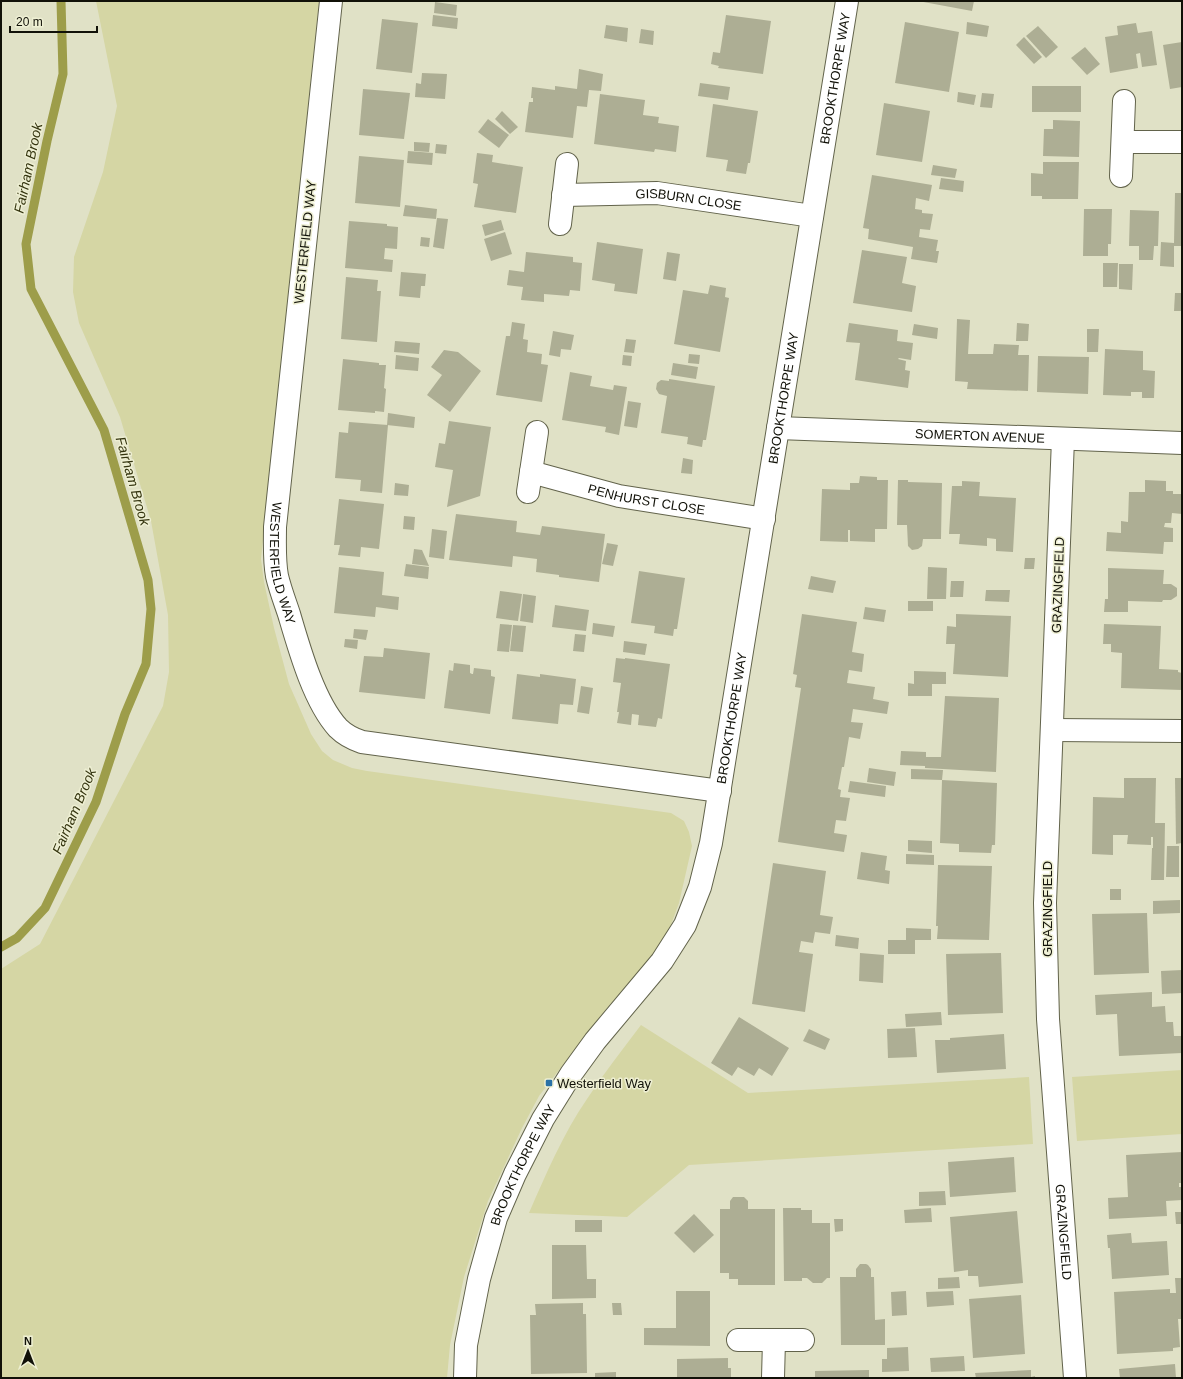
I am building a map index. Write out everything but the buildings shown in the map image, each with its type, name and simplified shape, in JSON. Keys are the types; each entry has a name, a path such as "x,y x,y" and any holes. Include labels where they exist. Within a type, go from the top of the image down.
{"street":[{"name":"WESTERFIELD WAY","path":"331,1 275,527 275,557 278,576 298,647 316,691 330,718 339,729 351,738 362,742 720,790"},
{"name":"BROOKTHORPE WAY","path":"465,1378 466,1344 479,1279 496,1218 515,1174 543,1119 571,1074 595,1041 662,961 685,925 700,887 711,843 720,790 847,1"},
{"path":"1122,176 1124,101"},
{"path":"1123,142 1182,142"},
{"path":"560,224 567,164"},
{"name":"GISBURN CLOSE","path":"563,195 657,193 812,216"},
{"name":"SOMERTON AVENUE","path":"778,428 1182,443"},
{"name":"PENHURST CLOSE","path":"537,432 530,482 764,519"},
{"name":"GRAZINGFIELD","path":"1063,439 1053,730 1049,782 1045,903 1048,1019 1075,1378"},
{"path":"1053,730 1182,731"},
{"path":"738,1340 803,1340"},
{"path":"773,1378 774,1340"}],"green space":[{"path":"96,1 319,1 261,559 264,582 274,628 289,684 311,734 322,751 333,760 352,768 367,771 671,813 684,821 689,832 692,846 679,903 669,930 650,959 607,1008 539,1096 522,1128 488,1201 464,1277 450,1345 447,1378 1,1378 1,969 40,944 163,706 169,672 168,615 151,521 120,417 79,323 73,292 74,257 103,172 117,106"},
{"path":"641,1025 748,1093 1029,1077 1033,1144 689,1165 627,1217 529,1213 555,1154 578,1112"},
{"path":"1182,1070 1182,1134 1077,1141 1072,1077"}],"waterway":[{"name":"Fairham Brook","path":"1,947 17,938 45,908 96,802 125,714 146,664 151,609 148,580 104,430 31,289 26,244 47,141 63,74 61,1"}],"place":[{"name":"Westerfield Way","path":"549,1083"}]}
